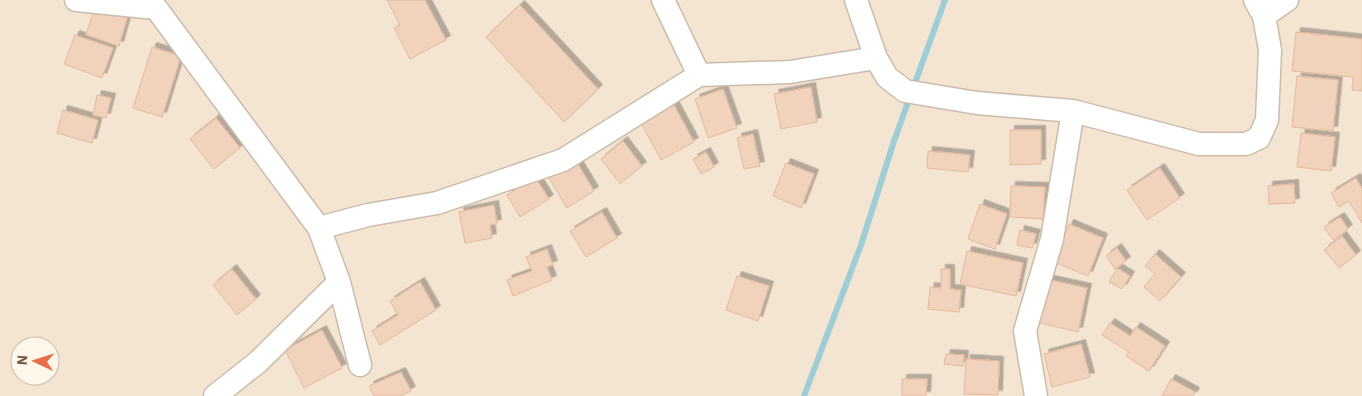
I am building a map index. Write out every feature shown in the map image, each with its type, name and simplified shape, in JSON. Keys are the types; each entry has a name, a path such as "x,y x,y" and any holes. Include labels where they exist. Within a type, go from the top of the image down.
{"street":[{"path":"76,0 159,4 318,228 339,282 360,365"},
{"path":"662,0 699,76"},
{"path":"856,0 876,58 887,77 905,91 977,104 1073,112 1199,144 1246,144 1259,138 1267,120 1270,50 1260,8 1287,0"},
{"path":"318,228 368,215 437,203 563,160 699,76 790,72 876,58"},
{"path":"1036,396 1025,331 1052,239 1073,112"},
{"path":"216,396 258,362 339,282"}],"shaded area":[{"path":"0,0 1362,0 1362,396 0,396"}],"building":[{"path":"387,0 425,0 446,40 410,59 394,28 400,25"},
{"path":"96,4 128,15 119,46 86,35"},
{"path":"520,5 598,89 564,122 486,37"},
{"path":"1296,32 1362,39 1362,91 1352,90 1353,77 1292,71"},
{"path":"75,35 113,48 102,78 64,64"},
{"path":"152,47 181,56 162,117 133,108"},
{"path":"1297,76 1338,80 1333,131 1292,127"},
{"path":"811,87 817,122 781,129 774,94"},
{"path":"723,89 737,128 708,138 695,99"},
{"path":"97,95 111,98 106,118 93,115"},
{"path":"674,105 694,142 661,160 641,123"},
{"path":"63,110 98,120 92,143 57,133"},
{"path":"216,118 240,148 214,169 190,139"},
{"path":"1010,130 1041,130 1041,164 1010,165"},
{"path":"1301,133 1335,137 1331,171 1297,167"},
{"path":"753,134 760,166 744,169 737,138"},
{"path":"623,141 642,166 620,184 601,159"},
{"path":"928,151 970,155 968,172 927,168"},
{"path":"706,152 714,167 701,174 693,159"},
{"path":"576,161 594,191 567,208 549,178"},
{"path":"786,163 814,174 801,208 773,196"},
{"path":"1160,168 1180,198 1147,220 1127,190"},
{"path":"535,177 549,199 520,217 507,195"},
{"path":"1356,178 1362,189 1362,223 1349,201 1339,207 1331,193"},
{"path":"1294,184 1295,203 1269,204 1268,186"},
{"path":"1011,186 1045,187 1043,219 1010,217"},
{"path":"980,204 1007,214 995,249 968,239"},
{"path":"494,205 497,224 490,225 492,238 465,243 459,212"},
{"path":"602,212 617,238 586,257 570,231"},
{"path":"1340,217 1348,229 1333,240 1324,227"},
{"path":"1069,224 1103,238 1088,276 1054,262"},
{"path":"1020,230 1036,234 1032,248 1017,245"},
{"path":"1342,236 1356,255 1339,268 1324,250"},
{"path":"1117,248 1126,261 1115,269 1106,256"},
{"path":"547,249 553,265 547,267 552,280 513,296 507,280 532,271 526,257"},
{"path":"967,251 1023,263 1016,296 960,284"},
{"path":"1155,254 1181,277 1160,301 1144,287 1155,274 1145,266"},
{"path":"1117,268 1130,276 1122,289 1109,282"},
{"path":"232,269 256,299 237,315 213,285"},
{"path":"941,269 950,269 950,289 961,290 959,312 928,309 930,287 941,288"},
{"path":"737,276 769,286 758,321 726,310"},
{"path":"1045,279 1087,288 1078,332 1036,322"},
{"path":"420,282 436,310 380,345 372,331 398,315 390,301"},
{"path":"1110,323 1130,336 1136,327 1165,346 1149,371 1126,356 1129,352 1102,335"},
{"path":"322,330 342,368 304,388 285,350"},
{"path":"1081,344 1090,377 1052,387 1044,354"},
{"path":"946,354 964,355 963,366 944,364"},
{"path":"966,359 999,361 998,395 964,394"},
{"path":"401,372 411,391 400,396 374,396 369,386"},
{"path":"902,379 927,379 926,396 902,396"},
{"path":"1171,379 1195,392 1193,396 1162,396"}],"waterway":[{"path":"804,396 861,245 894,141 945,0"}]}
